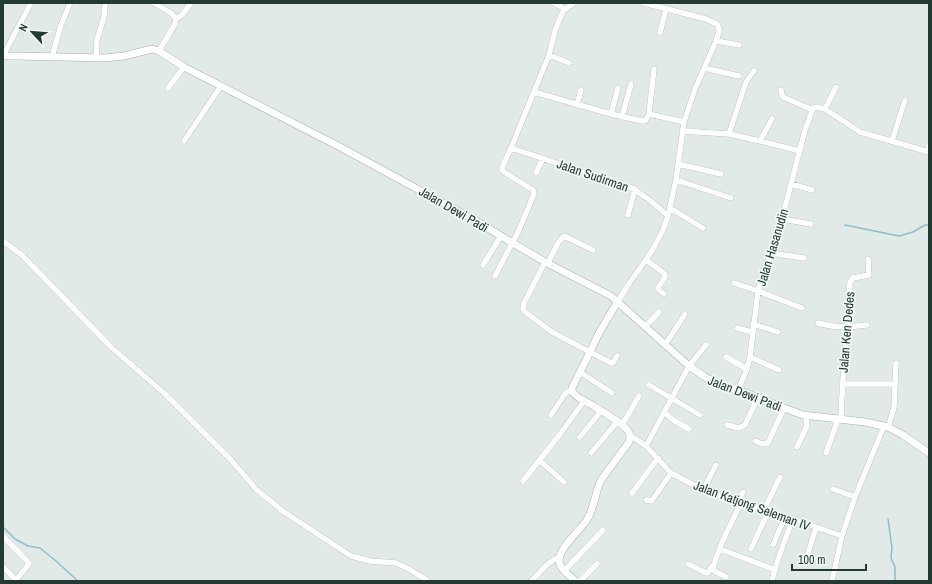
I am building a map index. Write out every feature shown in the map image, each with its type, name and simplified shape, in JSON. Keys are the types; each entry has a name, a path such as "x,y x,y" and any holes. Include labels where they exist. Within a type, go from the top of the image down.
{"street":[{"path":"31,3 3,56 105,58 124,56 152,49 159,51 175,24 176,19 182,15 191,3"},
{"path":"52,56 70,3"},
{"path":"96,58 97,40 106,3"},
{"path":"154,3 171,13 176,19"},
{"path":"554,3 565,9"},
{"path":"495,276 513,243 534,194 533,190 502,170 502,168 549,55 555,31 565,9 574,3"},
{"path":"572,391 572,388 599,333 630,282 654,247 668,216 676,180 684,122 695,89 716,41 719,29 717,24 706,19 644,3"},
{"path":"660,33 666,9"},
{"path":"716,41 739,45"},
{"name":"Jalan Dewi Padi","path":"159,51 184,67 342,148 611,296 689,366 719,385 738,390 808,416 865,422 886,426 903,435 929,453"},
{"path":"549,55 569,63"},
{"path":"168,88 184,67"},
{"path":"704,68 739,76"},
{"path":"534,92 622,117 644,121 649,114 654,69"},
{"path":"729,134 746,82 754,70"},
{"path":"622,117 631,84"},
{"path":"184,141 221,86"},
{"path":"824,109 836,87"},
{"path":"611,114 618,88"},
{"path":"577,105 581,90"},
{"path":"781,90 782,95 814,108 824,109 860,132 928,152 929,144"},
{"path":"892,141 905,100"},
{"name":"Jalan Hasanudin","path":"738,390 747,369 750,357 753,324 762,274 771,253 782,218 805,130 814,108"},
{"path":"649,114 684,122"},
{"path":"760,141 772,119"},
{"path":"682,131 729,134 800,151"},
{"name":"Jalan Sudirman","path":"511,148 635,190 668,216"},
{"path":"536,173 543,158"},
{"path":"678,164 721,174"},
{"path":"676,180 731,198"},
{"path":"791,184 812,190"},
{"path":"628,216 635,190"},
{"path":"670,208 703,228"},
{"path":"782,218 811,224"},
{"path":"593,250 564,235 524,303 523,309 552,332 611,363 613,363 617,356"},
{"path":"483,265 501,236"},
{"path":"3,241 22,255 112,348 164,392 231,460 256,489 284,512 351,556 370,561 396,563 428,581"},
{"path":"771,253 804,258"},
{"name":"Jalan Ken Dedes","path":"826,453 839,420 848,327 850,282 853,278 869,275 868,259"},
{"path":"646,260 665,274 665,277 658,288 664,294"},
{"path":"734,283 802,308"},
{"path":"645,327 659,312"},
{"path":"665,345 685,314"},
{"path":"818,323 828,326 848,327 867,325"},
{"path":"753,324 778,332"},
{"path":"737,328 752,332"},
{"path":"646,446 689,366 706,345"},
{"path":"726,357 747,369"},
{"path":"750,357 779,370"},
{"path":"832,581 842,536 855,497 894,408 896,363"},
{"path":"580,372 612,393"},
{"path":"842,384 895,384"},
{"path":"649,385 700,415"},
{"path":"571,580 561,565 559,558 562,551 588,518 601,480 629,442 630,435 619,423 576,396 572,391"},
{"path":"551,415 565,394 572,391"},
{"path":"591,453 619,423 639,396"},
{"path":"727,425 739,428 745,425 758,397"},
{"path":"523,481 584,401"},
{"path":"755,441 762,444 768,443 784,408"},
{"path":"580,437 601,411"},
{"path":"664,412 672,420 689,429"},
{"path":"797,447 807,426 806,420 808,416"},
{"name":"Jalan Katjong Seleman IV","path":"630,435 646,446 671,473 703,490 842,536"},
{"path":"632,493 658,458"},
{"path":"539,460 564,482"},
{"path":"703,490 716,465"},
{"path":"646,500 653,500 671,473"},
{"path":"750,549 780,477"},
{"path":"833,489 855,497"},
{"path":"726,577 713,570 714,564 743,492"},
{"path":"773,545 785,517"},
{"path":"772,581 774,570 793,519"},
{"path":"808,553 816,528"},
{"path":"565,570 604,530"},
{"path":"3,536 29,562 16,581 3,567"},
{"path":"720,549 774,570"},
{"path":"532,581 550,562 559,558"},
{"path":"580,581 597,564"},
{"path":"688,564 706,573 714,564"}],"waterway":[{"path":"845,225 899,236 913,232 925,225 929,225"},
{"path":"888,519 892,548 891,558 895,567 895,581"},
{"path":"3,527 15,539 28,546 40,548 78,581"}]}
